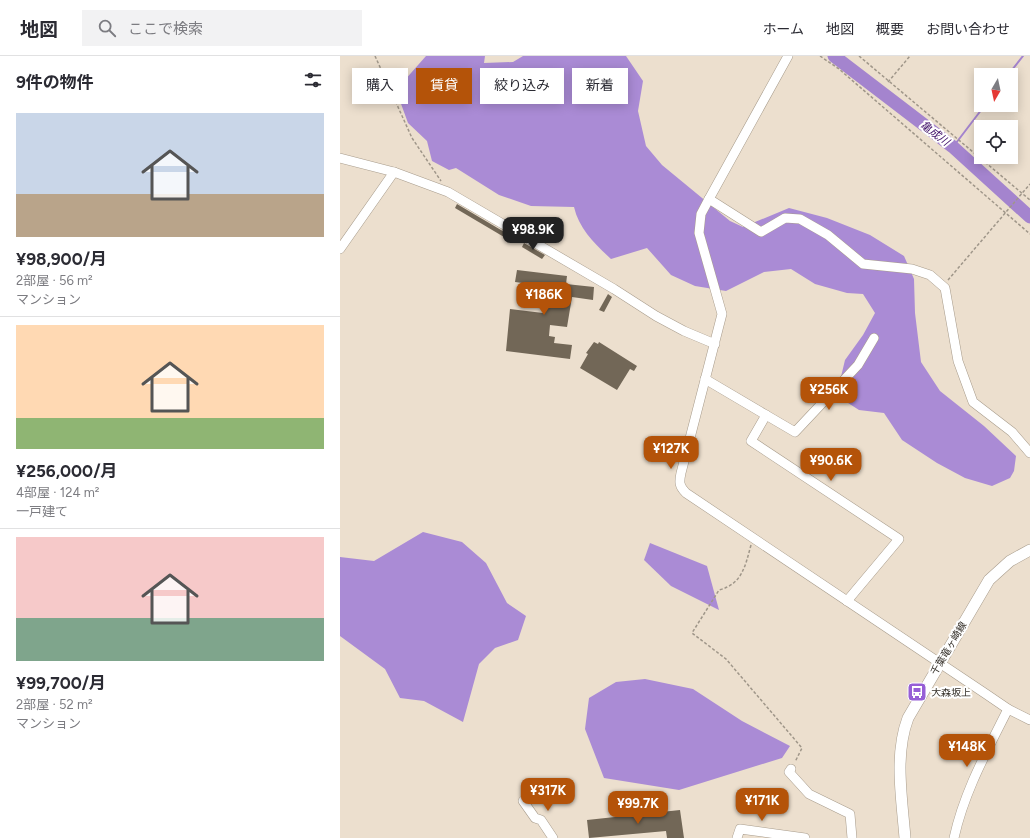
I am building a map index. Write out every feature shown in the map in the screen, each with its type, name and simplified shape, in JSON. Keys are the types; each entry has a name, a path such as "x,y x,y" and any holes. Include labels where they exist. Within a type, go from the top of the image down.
{"main road":[{"name":"千葉竜ヶ崎線","path":"905,838 900,756 902,739 911,710 993,575 1010,561 1030,550"}],"street":[{"path":"788,56 709,199 699,222 699,233 722,314 681,473 679,483 680,488 1008,709 1030,720"},
{"path":"340,158 394,172 448,192 614,289 656,316 684,331 715,344"},
{"path":"340,249 394,172"},
{"path":"709,199 761,232 785,218 800,219 828,235 863,264 912,269 930,275 946,288 958,361 973,402 1012,432 1030,453"},
{"path":"705,379 795,432 858,365 874,338"},
{"path":"766,415 751,441 899,539 847,601"},
{"path":"954,838 967,793 1008,709"},
{"path":"791,769 789,772 808,794 850,814 852,838"},
{"path":"523,801 535,818 542,820 553,838"},
{"path":"737,838 740,829 805,838"}],"path":[{"path":"374,56 412,138 448,192"},
{"path":"820,56 839,69 1030,234"},
{"path":"859,56 888,82 1030,200"},
{"path":"888,82 910,56"},
{"path":"943,286 1030,184"},
{"path":"753,538 738,581 729,588 719,590 692,633 726,659 802,748 791,769"}],"shaded area":[{"path":"426,56 485,56 484,63 513,62 523,56 626,56 643,81 638,111 646,146 662,165 730,221 743,227 789,208 827,218 870,235 904,256 914,279 915,313 921,362 940,391 984,426 1016,456 1014,471 1010,478 992,486 965,478 937,463 902,440 884,413 859,410 845,401 839,385 845,360 863,335 875,313 863,294 847,293 815,284 791,269 764,272 726,291 695,286 671,275 647,248 611,259 588,236 576,215 574,207 531,206 499,195 456,168 449,170 432,161 427,141 408,123 401,104 408,104 408,76"},
{"path":"423,532 462,542 486,563 507,603 526,616 518,640 495,648 479,664 463,722 424,701 400,698 385,669 340,636 340,557 374,561"},
{"path":"650,543 707,566 719,610 671,586 644,560"},
{"path":"645,679 693,689 742,721 790,746 782,758 679,790 604,778 585,729 589,698 616,682"}],"building":[{"path":"457,204 506,233 504,237 455,208"},
{"path":"524,243 545,255 542,259 522,247"},
{"path":"517,270 567,276 566,284 594,287 593,300 572,297 567,327 550,325 549,336 555,337 554,343 572,345 570,359 506,351 510,309 543,313 545,286 515,282"},
{"path":"608,294 612,297 604,312 599,310"},
{"path":"594,342 598,344 599,342 637,366 634,371 630,369 617,390 580,368 588,354 586,353"},
{"path":"680,810 684,838 667,838 666,831 589,838 587,820"}],"waterway":[{"name":"亀成川","path":"834,56 953,147 1030,217"},
{"path":"1014,68 1023,56"},
{"path":"953,147 980,112"}],"place":[{"name":"大森坂上","path":"917,692"}]}
